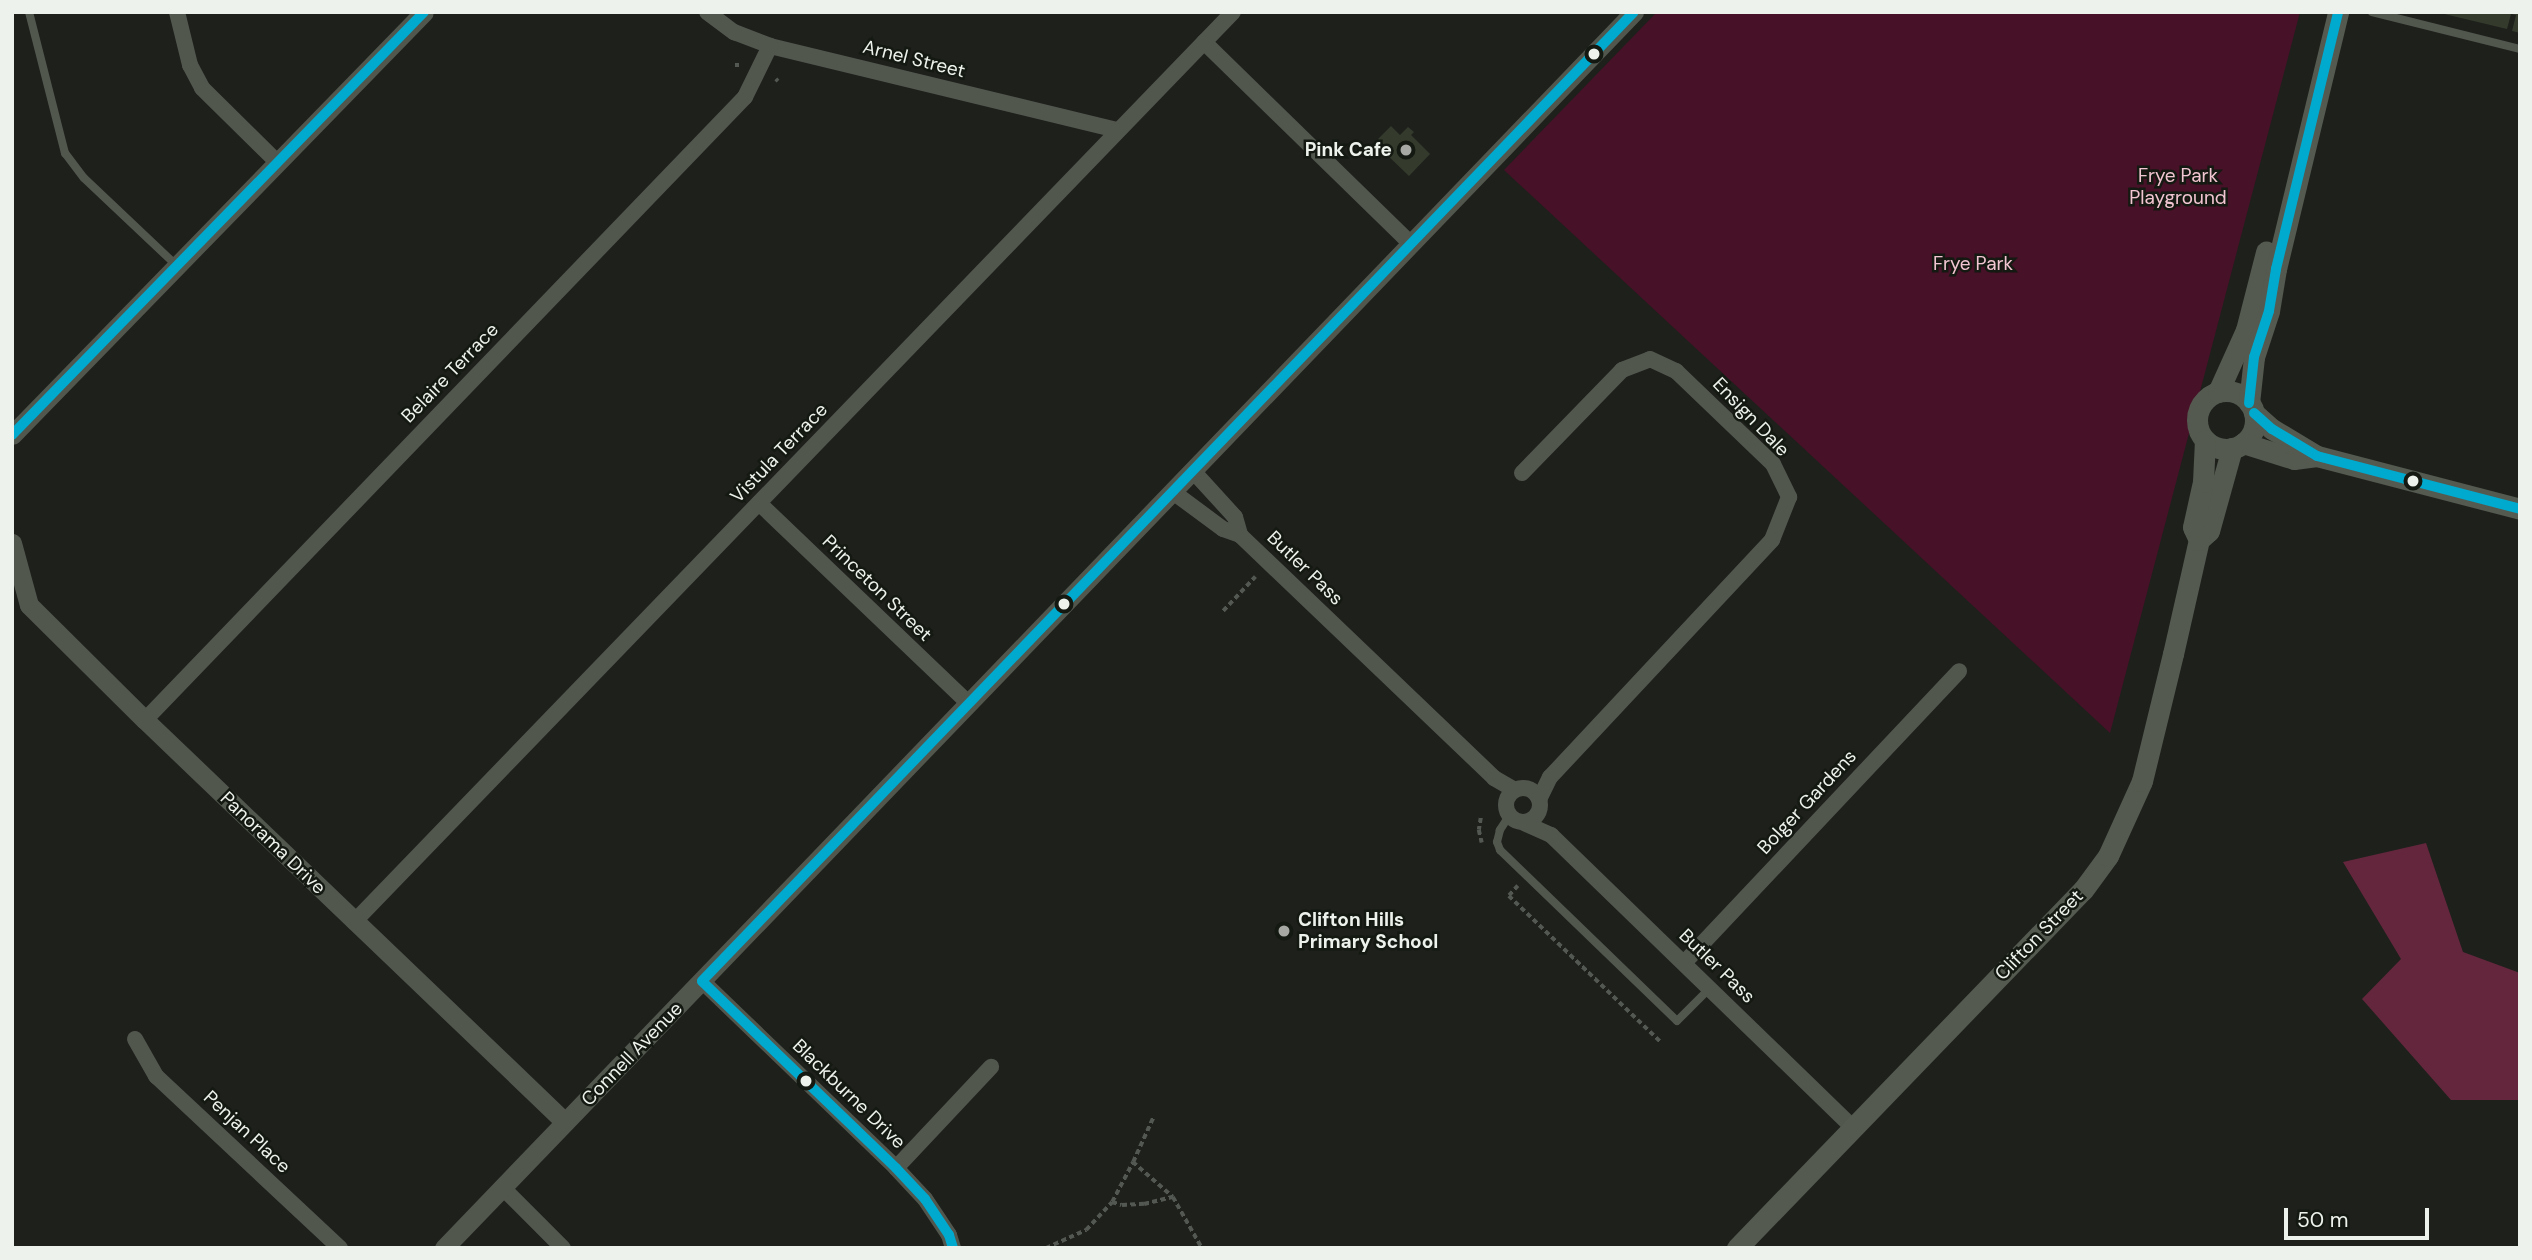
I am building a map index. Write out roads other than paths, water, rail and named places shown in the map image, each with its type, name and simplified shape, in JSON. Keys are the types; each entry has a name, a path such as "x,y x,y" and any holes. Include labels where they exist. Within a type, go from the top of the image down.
{"main road":[{"path":"2317,456 2294,459 2238,445 2223,449 2206,440 2200,433 2197,416 2204,401 2218,392 2246,330 2325,12"},
{"path":"2238,445 2253,430 2251,408 2254,357 2269,311 2276,269 2339,12"},
{"path":"2218,392 2235,393 2272,429 2317,456 2520,509"},
{"name":"Clifton Street","path":"2199,540 2193,527 2203,482 2206,440"},
{"name":"Clifton Street","path":"1737,1248 2082,890 2108,856 2142,781 2199,540 2209,531 2238,445"}],"street":[{"path":"177,12 190,65 202,88 278,163"},
{"path":"12,435 424,12"},
{"name":"Arnel Street","path":"706,12 734,32 770,46 1118,130"},
{"name":"Vistula Terrace","path":"354,922 1233,12"},
{"name":"Connell Avenue","path":"444,1248 1634,12"},
{"path":"1204,42 1411,244"},
{"name":"Belaire Terrace","path":"145,720 744,97 770,46"},
{"name":"Ensign Dale","path":"1513,814 1532,820 1550,777 1772,540 1789,497 1773,464 1676,371 1650,359 1622,370 1522,473"},
{"name":"Butler Pass","path":"1192,471 1235,517 1240,535"},
{"name":"Butler Pass","path":"1173,492 1223,529 1240,535 1494,778 1513,814 1551,835 1853,1128"},
{"name":"Princeton Street","path":"759,503 967,702"},
{"name":"Panorama Drive","path":"12,543 29,605 354,922 565,1122"},
{"name":"Bolger Gardens","path":"1685,963 1959,671"},
{"name":"Ensign Dale","path":"1519,789 1550,777"},
{"name":"Butler Pass","path":"1494,778 1519,789 1532,790 1540,802 1551,835"},
{"path":"1513,814 1519,789"},
{"name":"Blackburne Drive","path":"702,981 896,1168 925,1199 949,1235 953,1248"},
{"name":"Penjan Place","path":"135,1039 156,1076 340,1248"},
{"path":"896,1168 991,1067"},
{"path":"502,1187 563,1248"}],"lane":[{"path":"29,12 65,153 84,178 178,267"},
{"path":"2372,12 2520,49"},
{"path":"1513,814 1500,830 1497,842 1500,850 1677,1021 1710,988"}],"place":[{"name":"Pink Cafe","path":"1406,150"},
{"name":"Clifton Hills Primary School","path":"1284,931"}],"park label":[{"name":"Frye Park Playground","path":"2178,187"},
{"name":"Frye Park","path":"1973,264"}]}
